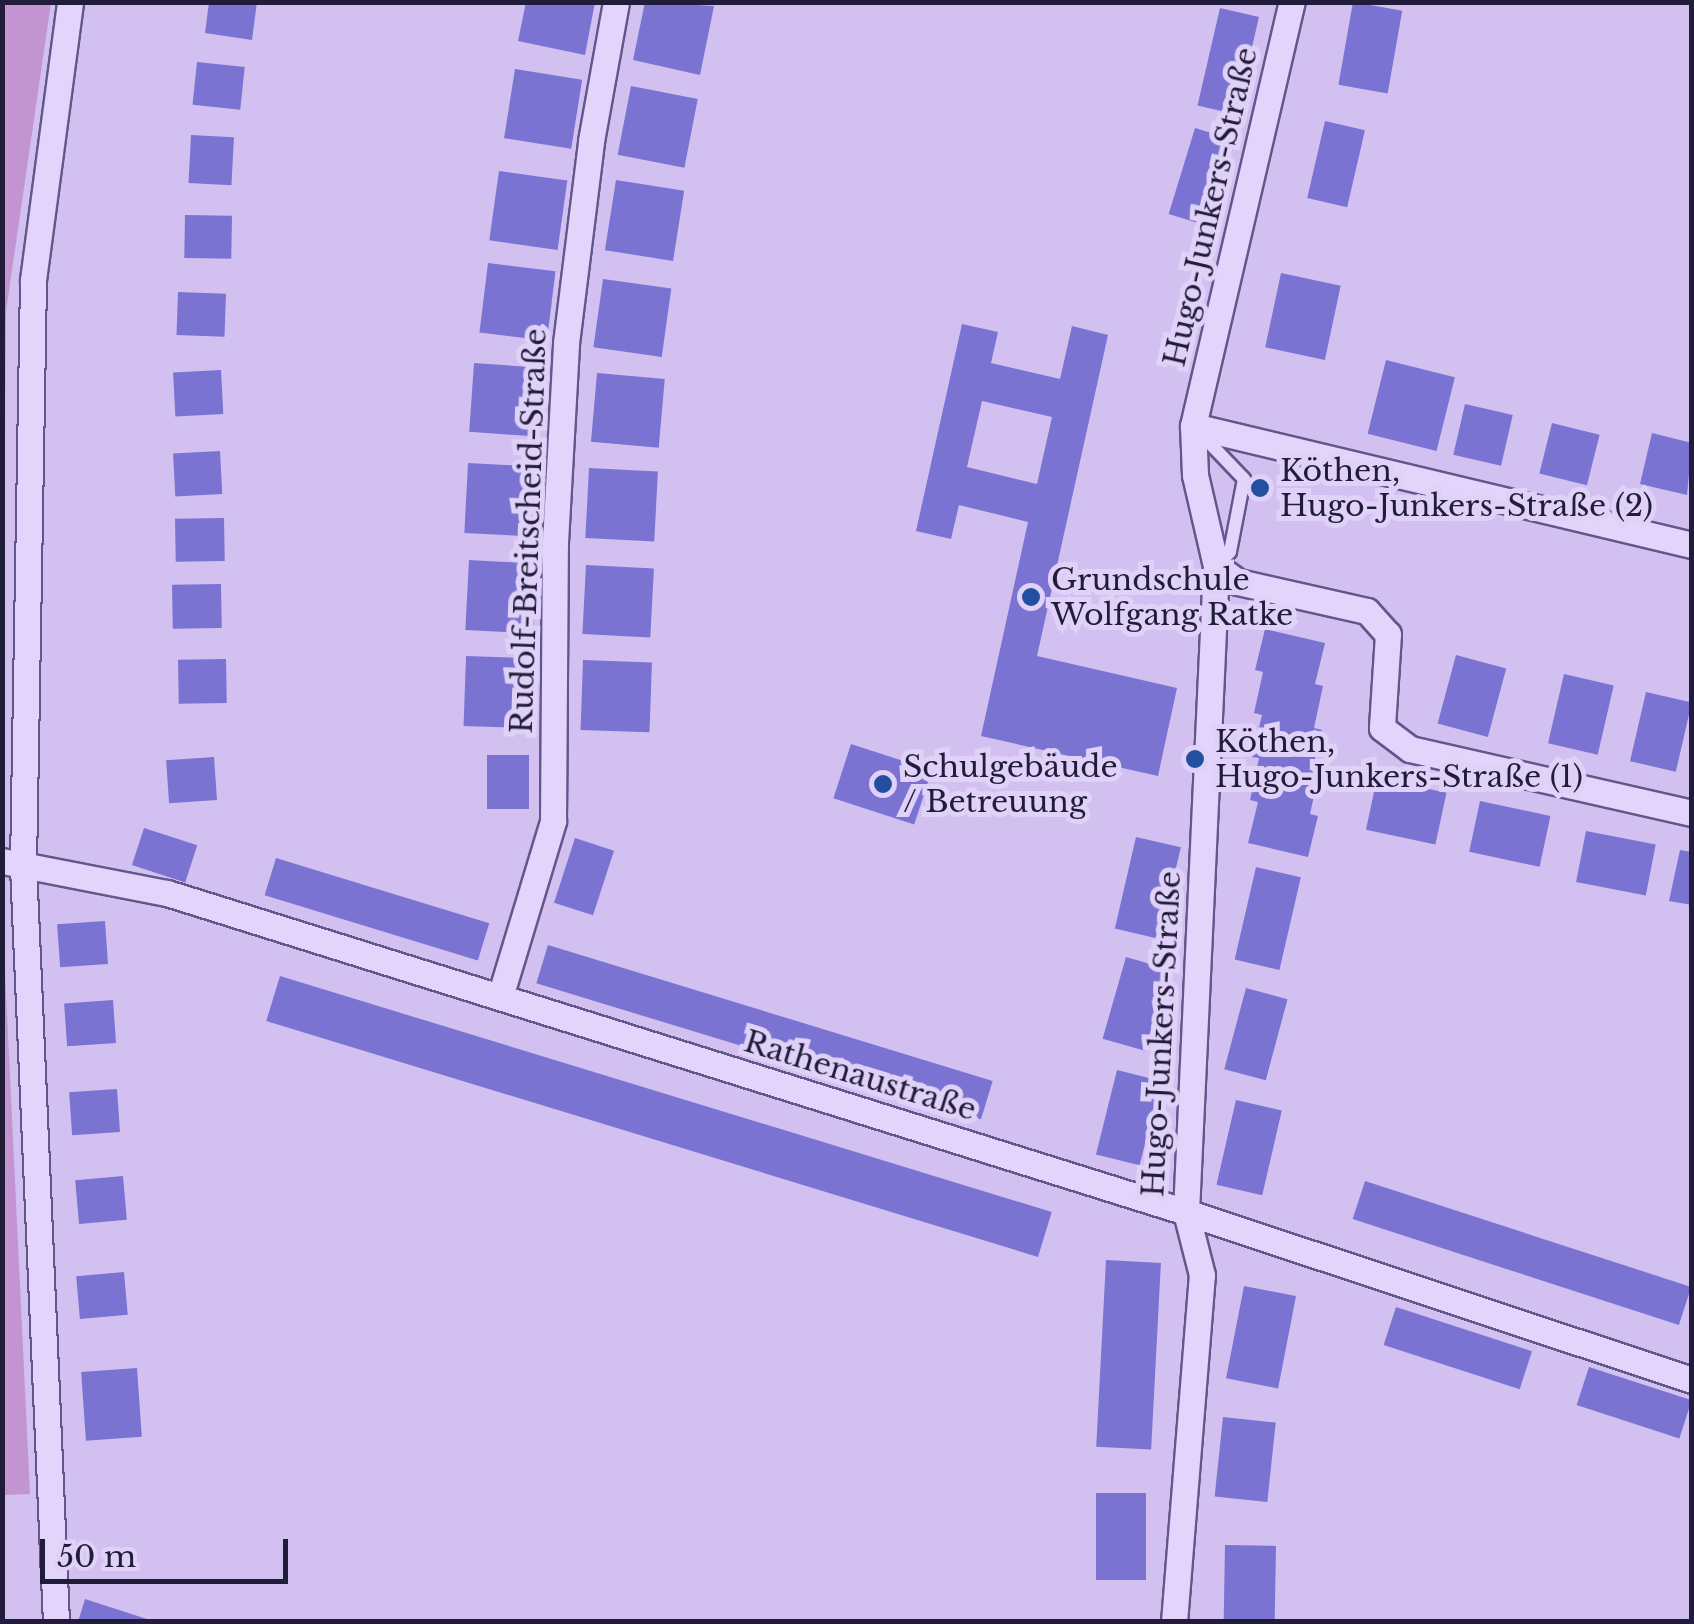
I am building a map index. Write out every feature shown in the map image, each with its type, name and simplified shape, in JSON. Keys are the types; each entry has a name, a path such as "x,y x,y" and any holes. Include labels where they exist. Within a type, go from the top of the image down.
{"street":[{"path":"56,1622 13,863 33,280 70,2"},
{"name":"Rudolf-Breitscheid-Straße","path":"500,997 554,821 555,542 566,344 616,2"},
{"name":"Hugo-Junkers-Straße","path":"1174,1622 1202,1275 1186,1212 1216,566 1195,476 1193,426 1292,2"},
{"path":"1193,426 1692,544"},
{"path":"1216,566 1238,582 1367,610 1388,634 1382,728 1410,748 1692,813"},
{"name":"Rathenaustraße","path":"13,863 167,893 1186,1212 1692,1380"}],"lane":[{"name":"Hugo-Junkers-Straße","path":"1193,426 1244,479 1230,552 1216,566"}],"shaded area":[{"path":"3,2 51,3 6,311 3,681"},
{"path":"2,910 30,1494 3,1495 2,1495"}],"building":[{"path":"209,2 257,2 252,40 205,33"},
{"path":"526,2 595,2 585,55 518,41"},
{"path":"645,2 714,6 700,75 633,60"},
{"path":"1353,2 1402,11 1388,93 1338,85"},
{"path":"1220,8 1259,17 1236,114 1198,105"},
{"path":"197,62 245,67 240,110 193,105"},
{"path":"515,69 582,80 571,149 504,138"},
{"path":"631,86 698,99 684,168 618,155"},
{"path":"1325,121 1365,130 1347,207 1307,198"},
{"path":"1195,128 1235,140 1209,226 1169,214"},
{"path":"191,135 234,137 231,185 188,183"},
{"path":"499,171 567,181 558,250 489,240"},
{"path":"616,180 684,191 673,261 605,250"},
{"path":"185,215 232,216 231,259 184,258"},
{"path":"488,263 555,271 547,341 479,332"},
{"path":"1281,273 1341,286 1325,360 1265,347"},
{"path":"603,279 671,289 662,357 593,347"},
{"path":"178,292 226,294 224,337 176,335"},
{"name":"Grundschule Wolfgang Ratke","path":"962,324 998,332 991,363 1060,379 1072,326 1108,335 1037,656 1177,688 1158,776 981,736 1028,522 959,505 951,539 916,531","holes":["982,401 1052,417 1037,484 967,467"]},
{"path":"1386,360 1455,377 1437,451 1368,434"},
{"path":"474,363 542,368 537,437 469,432"},
{"path":"221,370 223,414 175,416 173,373"},
{"path":"597,373 665,379 659,448 591,442"},
{"path":"1465,404 1513,415 1501,466 1453,455"},
{"path":"1552,423 1600,435 1587,485 1539,473"},
{"path":"1652,433 1692,443 1687,495 1640,484"},
{"path":"220,451 222,494 175,496 173,453"},
{"path":"468,463 536,467 532,536 464,533"},
{"path":"589,468 658,472 654,542 585,538"},
{"path":"224,518 225,561 176,562 175,519"},
{"path":"469,560 537,564 533,633 465,630"},
{"path":"586,565 654,569 650,637 582,634"},
{"path":"221,584 222,628 173,629 172,585"},
{"path":"1265,629 1325,643 1315,684 1323,686 1314,728 1322,730 1312,771 1319,773 1310,814 1318,816 1308,857 1248,843 1258,802 1250,800 1259,758 1252,757 1262,715 1254,713 1263,672 1255,670"},
{"path":"1456,655 1506,668 1488,737 1438,724"},
{"path":"466,656 535,658 533,728 464,726"},
{"path":"226,659 227,703 179,704 178,660"},
{"path":"583,660 652,662 650,732 581,730"},
{"path":"1564,674 1614,685 1598,755 1548,743"},
{"path":"1646,692 1692,703 1676,772 1630,761"},
{"name":"Schulgebäude / Betreuung","path":"851,744 932,770 914,824 833,798"},
{"path":"487,755 529,755 529,809 487,809"},
{"path":"214,757 217,800 169,803 166,760"},
{"path":"1377,778 1446,793 1435,845 1366,830"},
{"path":"1480,801 1550,816 1540,867 1469,852"},
{"path":"144,828 197,845 185,882 132,865"},
{"path":"1586,831 1656,845 1646,896 1576,882"},
{"path":"1136,837 1181,847 1160,939 1115,929"},
{"path":"575,838 614,851 593,915 554,903"},
{"path":"1680,850 1692,852 1692,905 1669,901"},
{"path":"276,858 489,923 478,960 265,895"},
{"path":"1256,867 1301,877 1279,970 1235,960"},
{"path":"105,921 108,964 60,967 57,924"},
{"path":"548,945 993,1081 981,1119 536,983"},
{"path":"1126,957 1168,969 1145,1051 1103,1039"},
{"path":"280,976 1052,1212 1038,1257 266,1021"},
{"path":"1246,988 1288,999 1266,1080 1224,1069"},
{"path":"113,1000 116,1043 67,1046 64,1003"},
{"path":"1117,1070 1161,1081 1140,1165 1096,1154"},
{"path":"117,1089 120,1132 72,1135 69,1092"},
{"path":"1236,1100 1282,1111 1262,1195 1216,1185"},
{"path":"123,1176 127,1220 79,1224 75,1180"},
{"path":"1365,1181 1691,1287 1679,1325 1353,1219"},
{"path":"1106,1260 1161,1263 1151,1450 1096,1447"},
{"path":"124,1272 128,1315 80,1319 76,1276"},
{"path":"1244,1286 1296,1296 1278,1388 1226,1378"},
{"path":"1396,1307 1532,1351 1520,1389 1384,1345"},
{"path":"1589,1367 1692,1400 1679,1438 1577,1405"},
{"path":"137,1368 142,1437 86,1441 81,1372"},
{"path":"1223,1417 1276,1423 1267,1502 1215,1497"},
{"path":"1096,1493 1146,1493 1146,1580 1096,1580"},
{"path":"1225,1545 1276,1546 1275,1622 1224,1622"},
{"path":"85,1599 153,1621 78,1622"}],"place":[{"name":"Köthen, Hugo-Junkers-Straße (2)","path":"1260,488"},
{"name":"Grundschule Wolfgang Ratke","path":"1031,597"},
{"name":"Köthen, Hugo-Junkers-Straße (1)","path":"1195,759"},
{"name":"Schulgebäude / Betreuung","path":"883,784"}]}
